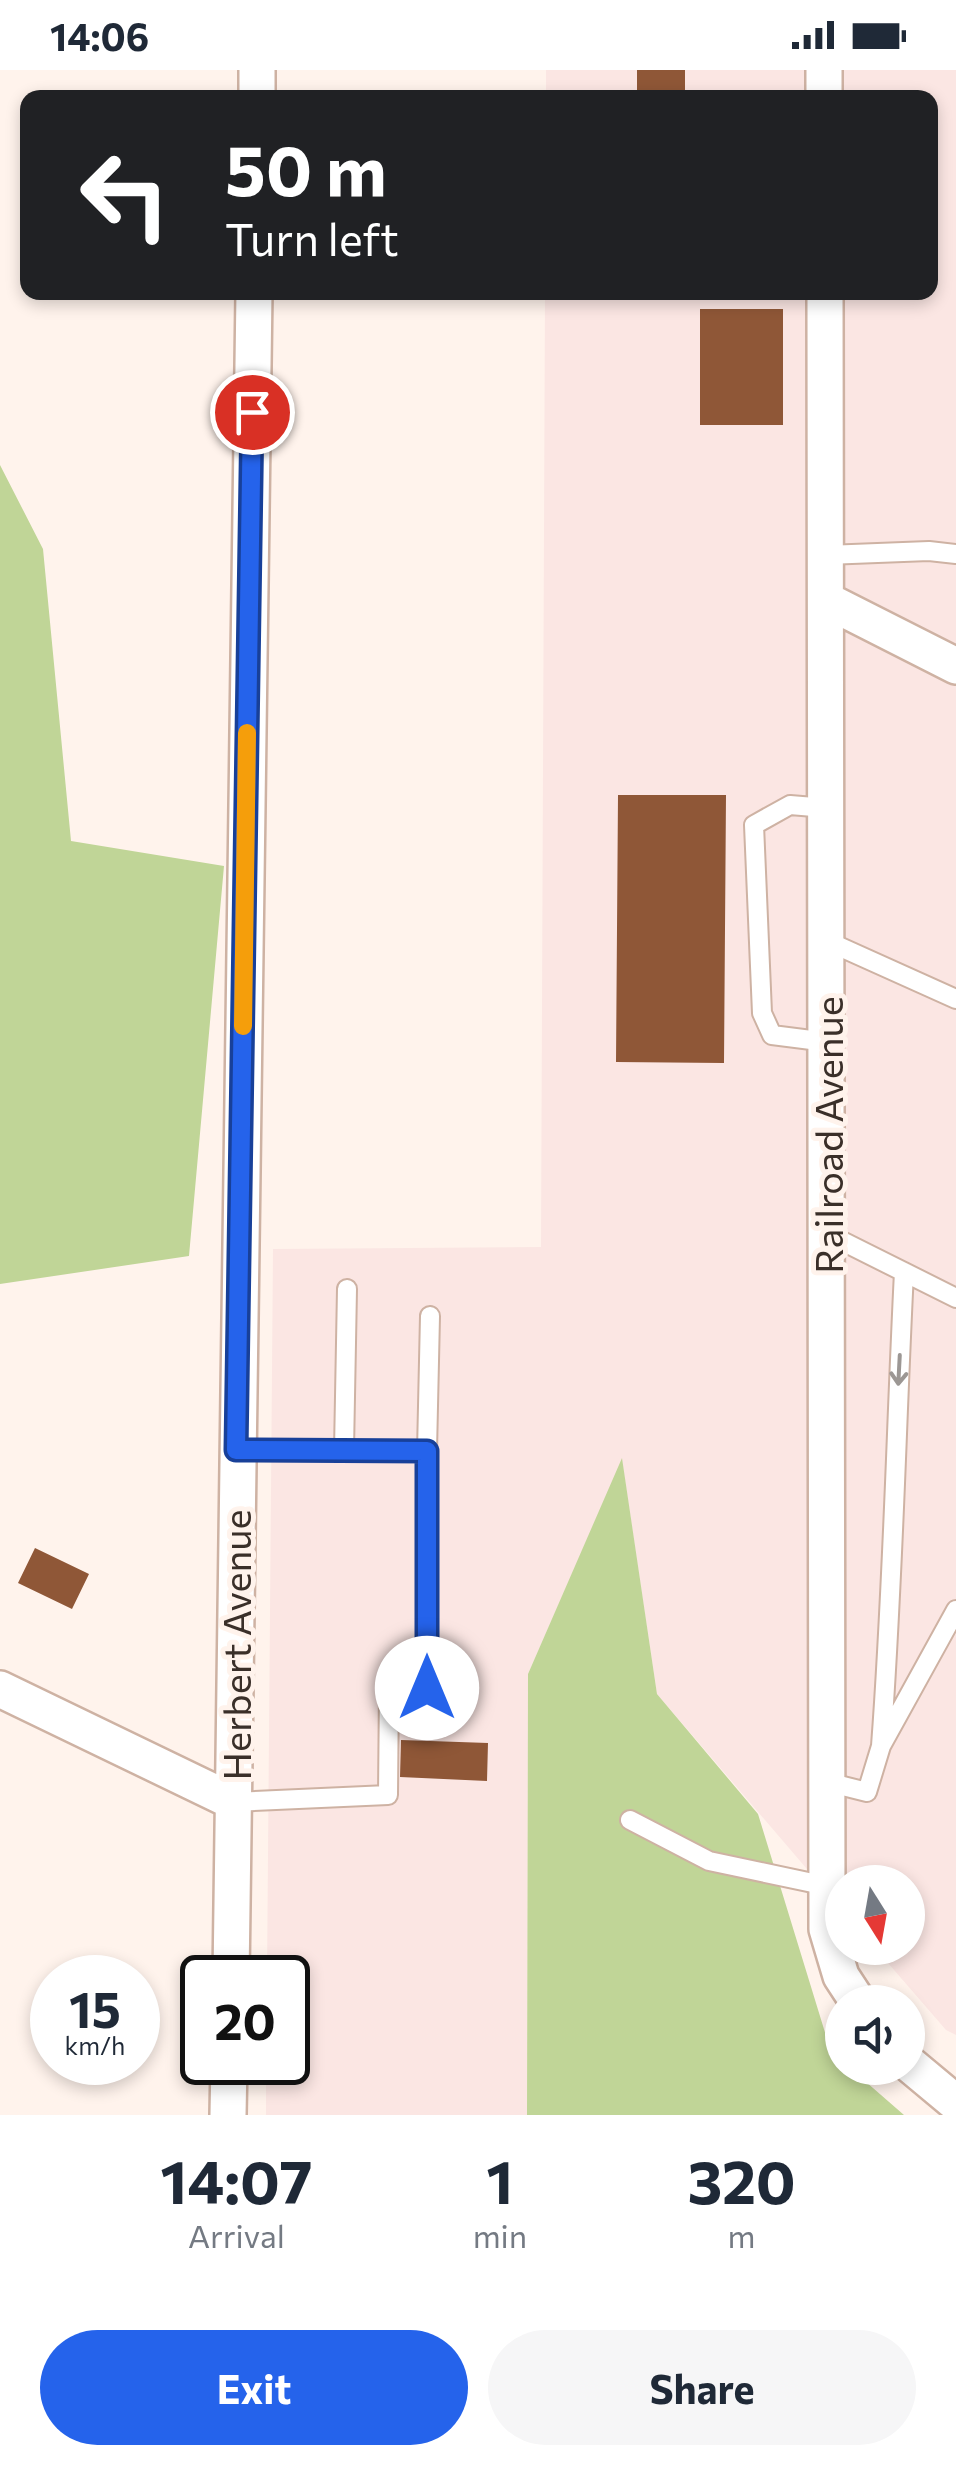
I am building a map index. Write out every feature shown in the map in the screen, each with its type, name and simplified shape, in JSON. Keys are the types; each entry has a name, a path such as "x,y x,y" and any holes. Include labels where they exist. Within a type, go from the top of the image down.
{"street":[{"name":"Herbert Avenue","path":"231,1955 254,300"},
{"name":"Railroad Avenue","path":"825,300 827,1865"},
{"path":"826,600 956,666"},
{"path":"0,1688 234,1802"},
{"path":"925,2077 956,2103"},
{"path":"228,2115 229,2085"}],"lane":[{"path":"826,555 929,551 956,554"},
{"path":"826,808 790,805 754,825 762,1013 772,1035 827,1042"},
{"path":"826,941 956,999"},
{"path":"828,1234 956,1298"},
{"path":"881,1746 893,1592 896,1414 904,1272"},
{"path":"344,1450 347,1289"},
{"path":"234,1802 388,1795 389,1688 427,1688 430,1316"},
{"path":"236,1450 427,1451"},
{"path":"827,1782 867,1792 881,1746 956,1610"},
{"path":"630,1820 709,1860 825,1886"}],"shaded area":[{"path":"546,70 956,70 956,2035 946,2030 925,2006 925,1985 907,1985 890,1965 925,1965 925,1865 825,1865 825,1890 657,1694 622,1460 528,1674 527,2115 266,2115 266,2085 310,2085 310,1955 267,1955 273,1249 541,1247 545,300 938,300 938,90 546,90"}],"green space":[{"path":"0,465 43,549 71,841 224,866 189,1256 0,1284"},
{"path":"622,1458 657,1694 758,1814 825,2032 825,2085 870,2085 904,2115 527,2115 528,1674"}],"building":[{"path":"637,70 685,70 685,90 637,90"},
{"path":"700,309 783,309 783,425 700,425"},
{"path":"618,795 726,795 724,1063 616,1062"},
{"path":"35,1548 89,1574 72,1609 18,1583"},
{"path":"401,1740 488,1743 487,1781 400,1777"}],"slow traffic":[{"path":"243,1026 247,733"}],"route":[{"path":"252,412 236,1450 427,1451 427,1688"}]}
